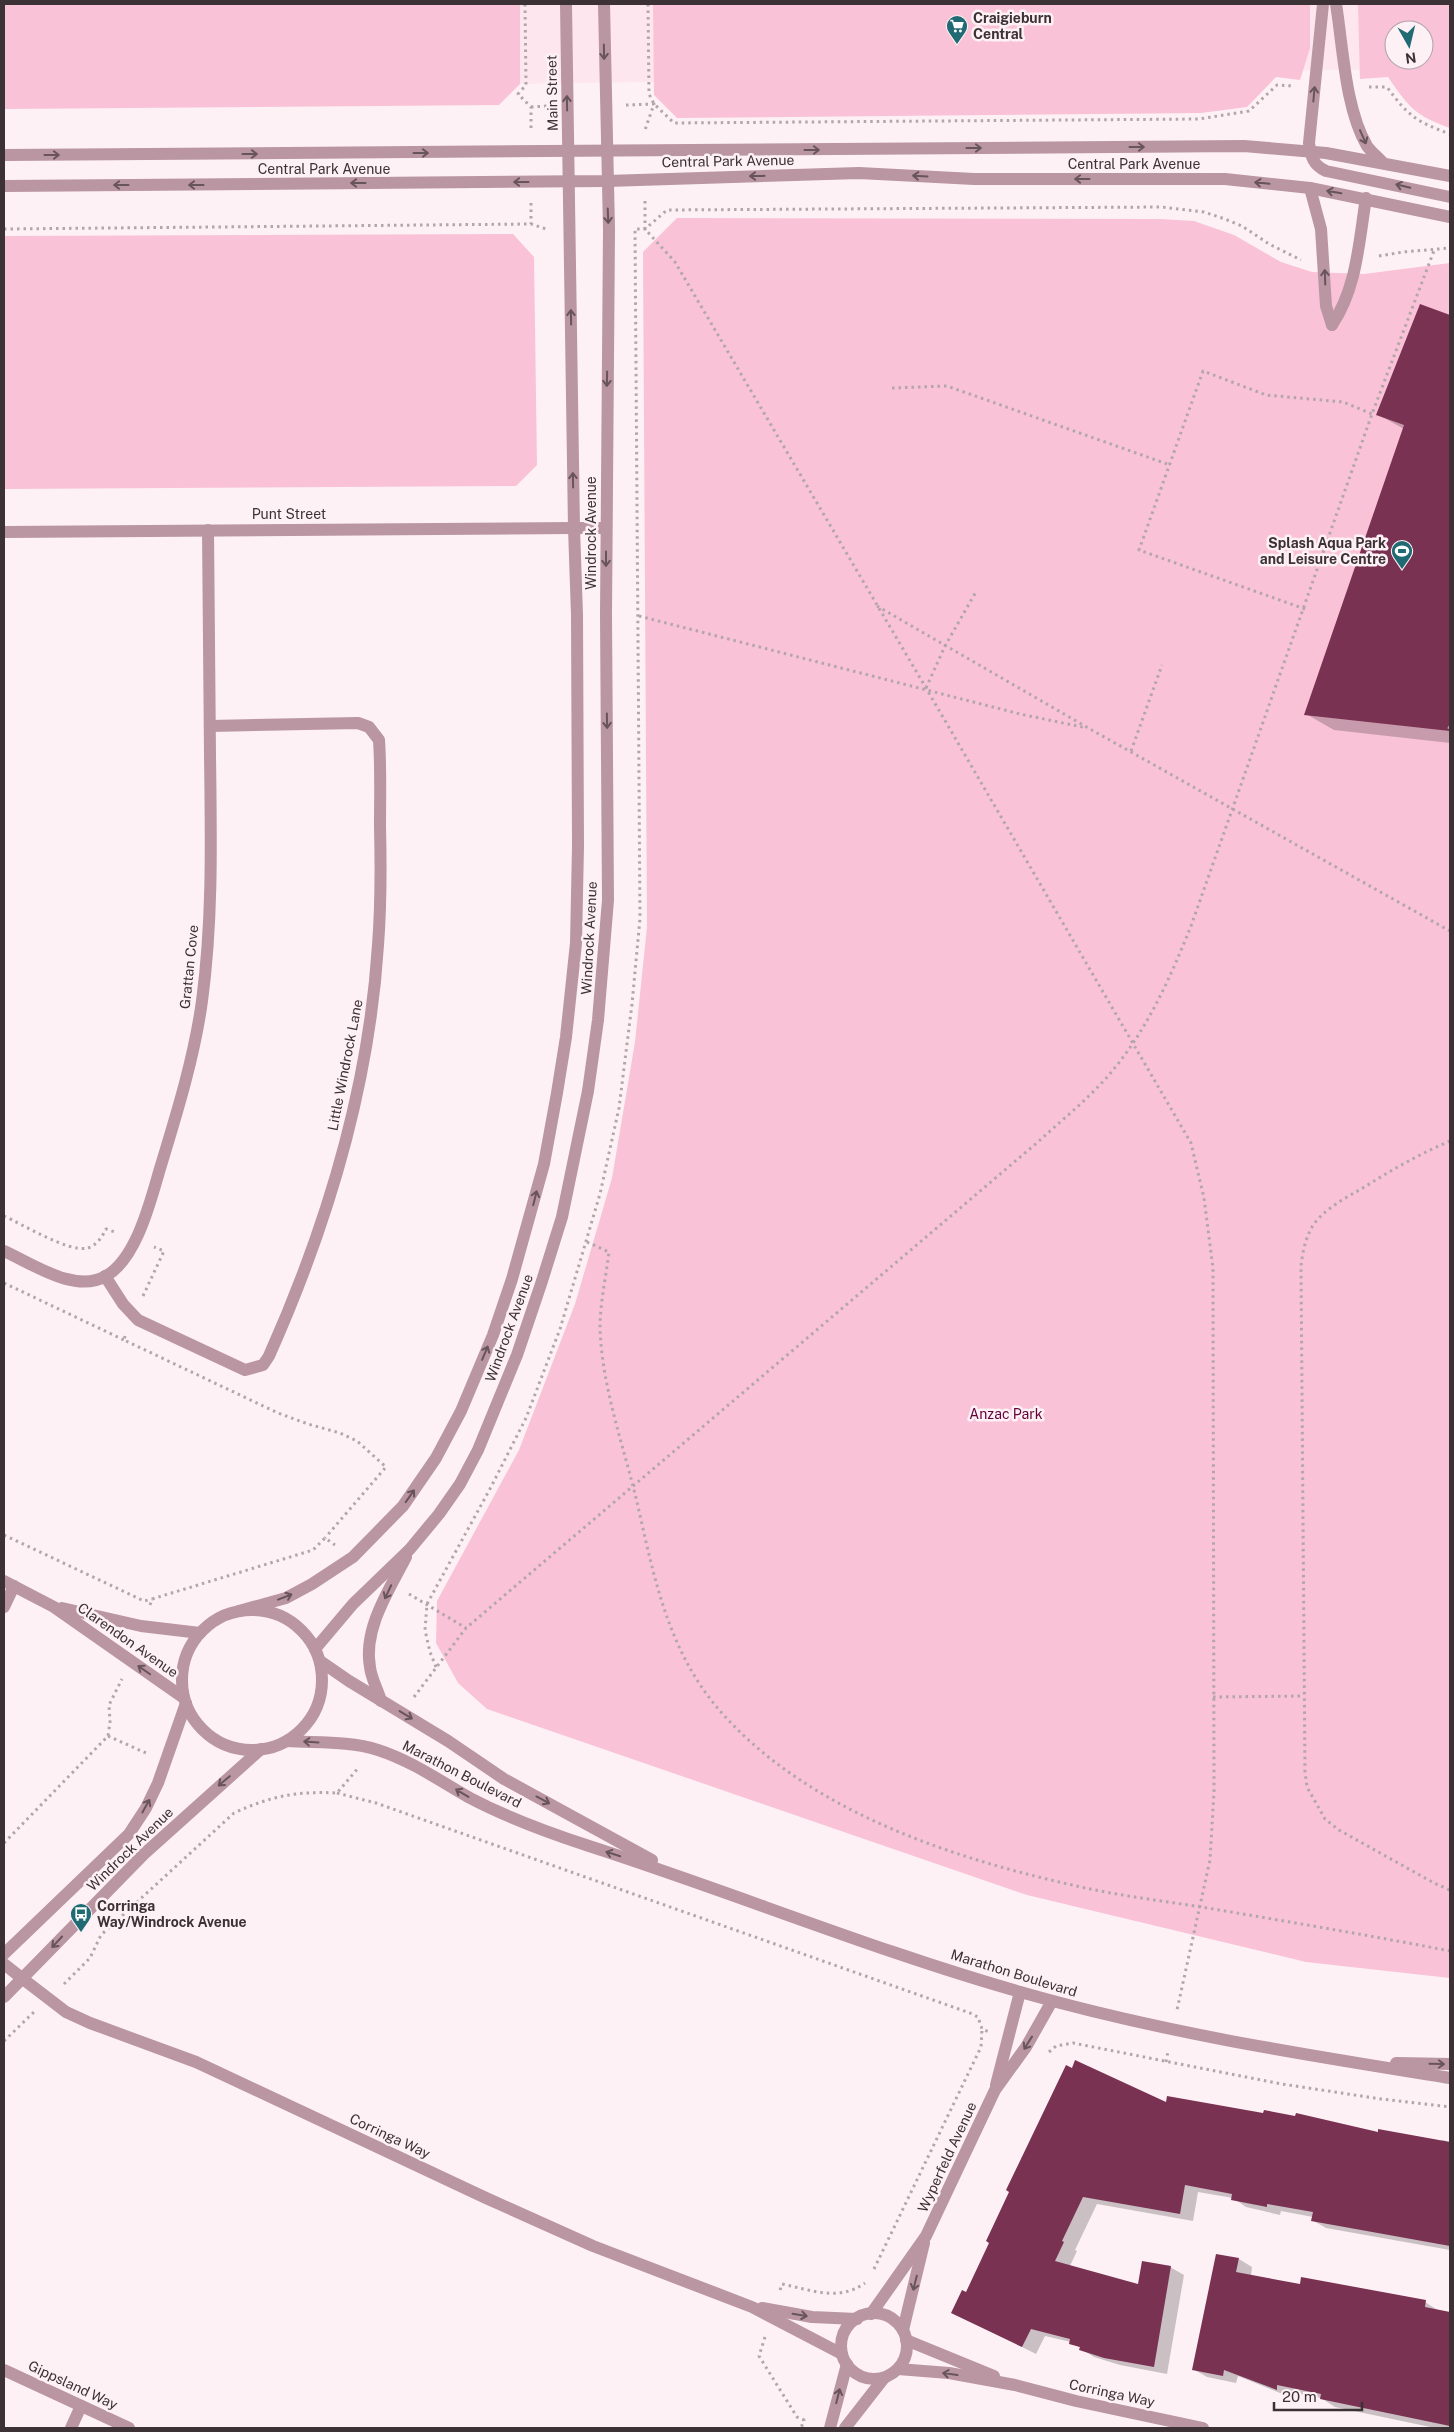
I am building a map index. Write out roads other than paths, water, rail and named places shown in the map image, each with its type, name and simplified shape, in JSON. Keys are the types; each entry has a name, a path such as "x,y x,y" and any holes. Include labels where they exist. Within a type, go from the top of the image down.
{"street":[{"name":"Main Street","path":"566,4 569,181"},
{"path":"604,4 605,150"},
{"path":"1323,4 1314,88 1311,158 1317,166 1326,170 1450,197"},
{"path":"1336,4 1349,88 1359,126 1368,147 1383,163"},
{"name":"Central Park Avenue","path":"4,155 1244,146 1310,152 1450,176"},
{"name":"Windrock Avenue","path":"318,1655 353,1604 410,1548 460,1484 478,1450 517,1355 562,1217 578,1144 598,1020 608,900 606,528 609,230 605,150"},
{"name":"Central Park Avenue","path":"4,186 607,181 859,173 974,179 1225,179 1310,188 1366,198 1450,217"},
{"name":"Windrock Avenue","path":"238,1611 286,1598 312,1584 353,1556 402,1506 436,1458 461,1411 492,1335 512,1279 544,1164 566,1037 576,943 577,634 569,181"},
{"path":"1310,188 1321,229 1326,306 1332,325 1343,308 1351,288 1366,198"},
{"name":"Punt Street","path":"4,532 606,528"},
{"name":"Grattan Cove","path":"4,1251 75,1281 92,1281 105,1276 117,1268 128,1255 149,1205 195,1041 203,994 211,902 208,530"},
{"name":"Little Windrock Lane","path":"105,1276 123,1304 138,1320 245,1370 262,1365 269,1356 307,1267 341,1162 355,1106 372,1002 378,946 381,892 379,740 376,732 370,727 358,723 210,726"},
{"path":"382,1701 370,1668 369,1647 374,1623 410,1548"},
{"path":"4,1607 9,1583"},
{"name":"Clarendon Avenue","path":"9,1583 54,1607 185,1700"},
{"name":"Clarendon Avenue","path":"54,1607 141,1626 200,1633"},
{"path":"262,1610 284,1617 302,1630 318,1655 322,1684 318,1706 305,1726 287,1741 262,1749 237,1748 215,1740 197,1724 185,1700 182,1675 187,1652 200,1633 218,1619 238,1611 262,1610"},
{"name":"Marathon Boulevard","path":"318,1655 382,1701 504,1779 676,1874"},
{"name":"Windrock Avenue","path":"4,1954 129,1834 146,1808 158,1783 185,1700"},
{"name":"Marathon Boulevard","path":"287,1741 375,1749 410,1762 472,1799 551,1834 676,1874 929,1963 1020,1992 1172,2030 1260,2048 1450,2078"},
{"name":"Windrock Avenue","path":"4,1997 144,1854 262,1749"},
{"name":"Corringa Way","path":"4,1964 66,2012 90,2023 196,2062 584,2242 752,2307 844,2359"},
{"name":"Wyperfeld Avenue","path":"995,2090 1020,1992"},
{"name":"Wyperfeld Avenue","path":"871,2314 926,2236 995,2090 1026,2047 1052,2001"},
{"name":"Marathon Boulevard","path":"1354,2062 1450,2064"},
{"name":"Wyperfeld Avenue","path":"905,2335 926,2236"},
{"name":"Corringa Way","path":"752,2307 812,2317 857,2319"},
{"path":"830,2428 844,2359 844,2334 857,2319 871,2314 889,2317 905,2335 906,2355 898,2369 884,2378 844,2428"},
{"name":"Corringa Way","path":"905,2335 1015,2385"},
{"path":"844,2359 854,2372 863,2377 884,2378"},
{"name":"Corringa Way","path":"898,2369 949,2374 1015,2385 1076,2401 1203,2428"},
{"name":"Gippsland Way","path":"4,2370 129,2428"},
{"path":"70,2428 81,2406"}],"place":[{"name":"Craigieburn Central","path":"957,45"},
{"name":"Splash Aqua Park and Leisure Centre","path":"1402,570"},
{"name":"Corringa Way/Windrock Avenue","path":"81,1933"}],"park label":[{"name":"Anzac Park","path":"1006,1414"}]}
